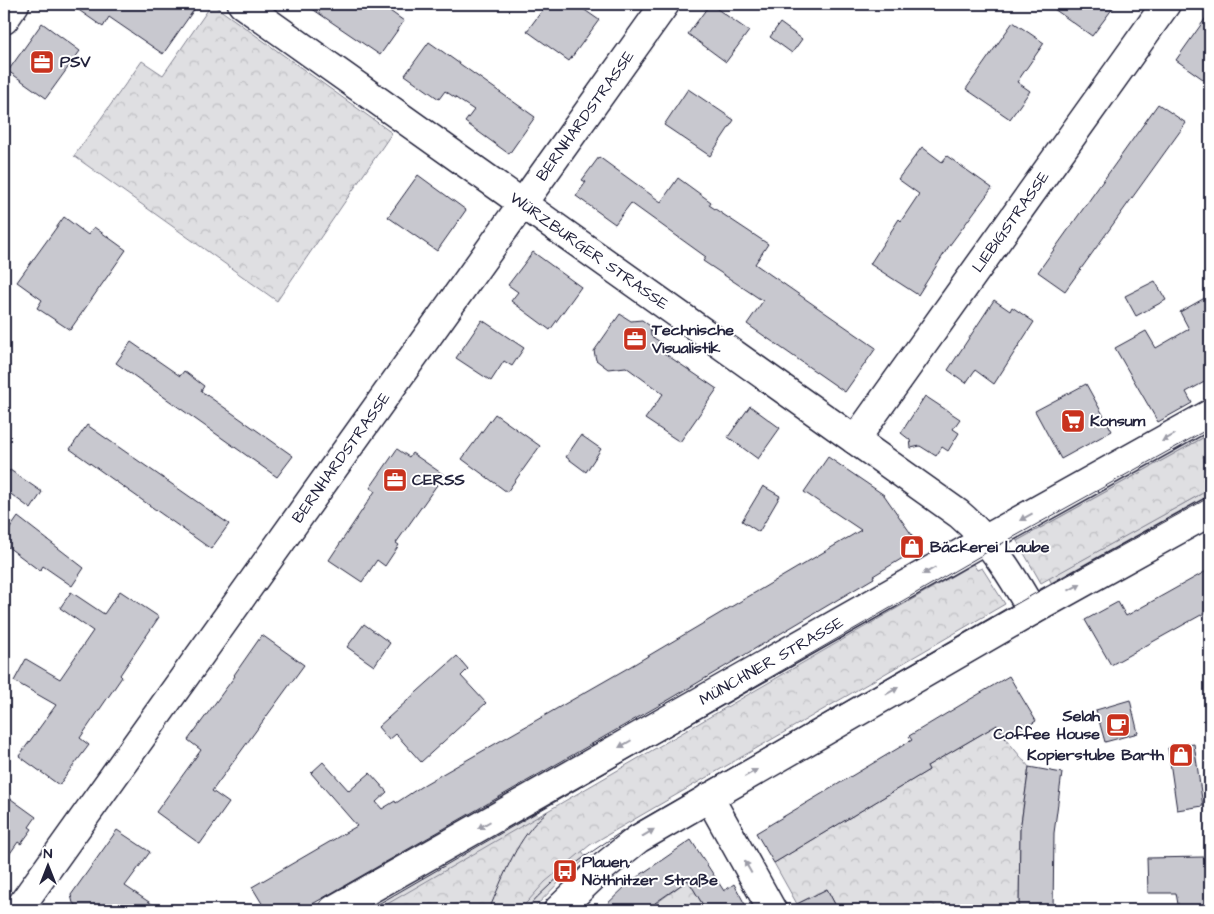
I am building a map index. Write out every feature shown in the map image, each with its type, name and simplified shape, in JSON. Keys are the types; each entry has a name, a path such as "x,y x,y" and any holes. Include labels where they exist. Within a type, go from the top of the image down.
{"street":[{"path":"4,20 15,4"},
{"name":"WÜRZBURGER STRASSE","path":"242,4 959,514 986,539 1032,611"},
{"name":"BERNHARDSTRASSE","path":"18,904 665,4"},
{"name":"LIEBIGSTRASSE","path":"855,440 1166,4"},
{"name":"MÜNCHNER STRASSE","path":"333,910 1210,414"},
{"path":"558,910 602,868 638,839 1032,611 1210,512"},
{"path":"709,797 772,910"}],"green space":[{"path":"212,4 392,133 277,301 74,156 142,61 163,75"},
{"path":"1210,423 1210,434 1017,541 1012,532"},
{"path":"1210,434 1210,489 1041,583 1017,541"},
{"path":"1210,489 1210,500 1053,586 1049,578"},
{"path":"973,564 977,570 982,568 1005,604 590,845 545,882 520,910 377,910"},
{"path":"997,725 1029,767 1020,830 1019,910 838,910 827,889 797,904 774,863 929,770 927,766"},
{"path":"534,809 543,826 409,910 357,910"},
{"path":"582,851 587,858 568,873 532,910 484,910"},
{"path":"688,880 706,910 647,910"}],"building":[{"path":"70,4 198,4 163,54 109,17 103,27"},
{"path":"305,4 380,4 404,21 380,55"},
{"path":"547,4 576,4 599,20 569,61 527,31"},
{"path":"710,4 749,31 726,62 688,34"},
{"path":"1047,4 1116,4 1092,36"},
{"path":"1210,12 1210,84 1176,60"},
{"path":"1013,22 1044,43 1017,82 1030,91 1010,119 966,89"},
{"path":"42,23 80,51 46,98 8,71"},
{"path":"780,23 802,39 792,53 770,37"},
{"path":"429,42 535,117 509,154 465,122 474,110 445,91 439,99 405,75"},
{"path":"688,89 734,120 710,156 664,125"},
{"path":"1158,104 1186,123 1065,291 1038,272"},
{"path":"922,147 942,162 947,156 992,188 949,246 918,295 870,264 899,219 901,221 919,194 898,179"},
{"path":"599,157 661,202 678,178 711,202 709,205 768,244 755,264 876,348 845,392 747,324 763,301 703,261 706,257 631,203 615,224 576,196 586,182 582,180"},
{"path":"418,175 466,210 437,251 388,217"},
{"path":"64,217 88,235 94,227 126,250 70,330 37,308 42,300 17,282"},
{"path":"533,252 581,287 550,330 511,301 518,292 508,285"},
{"path":"1155,281 1166,300 1136,316 1125,296"},
{"path":"1210,295 1210,379 1186,392 1192,403 1158,422 1115,348 1146,331 1156,348 1189,329 1180,312"},
{"path":"994,300 1010,311 1012,307 1034,322 994,384 975,370 966,383 948,370"},
{"path":"620,314 631,321 642,320 650,326 651,336 662,343 658,349 717,389 680,442 645,419 663,394 626,367 608,369 596,360 594,351"},
{"path":"482,320 524,348 512,366 504,361 491,381 456,358"},
{"path":"131,342 180,376 184,371 204,386 201,391 293,456 277,477 116,363"},
{"name":"Konsum","path":"1086,384 1112,431 1061,459 1035,411"},
{"path":"925,396 960,419 953,429 959,433 948,451 942,447 936,456 920,446 911,448 910,440 901,433"},
{"path":"750,406 780,428 758,459 728,437"},
{"path":"495,414 540,446 507,492 462,459"},
{"path":"87,425 229,524 211,549 70,449"},
{"path":"581,435 601,449 586,472 566,457"},
{"path":"397,449 409,457 412,453 444,475 396,543 399,545 385,566 377,560 362,582 329,560 375,491 370,488"},
{"path":"828,457 884,495 914,538 911,553 873,576 874,578 672,698 302,910 266,910 252,887 357,826 311,773 323,762 349,791 370,773 387,792 376,802 382,809 395,801 396,803 425,784 626,669 861,530 804,492"},
{"path":"10,470 42,492 31,509 4,489 4,479"},
{"path":"763,486 780,496 759,532 742,521"},
{"path":"18,517 84,568 72,586 43,566 40,571 4,544 4,537"},
{"path":"1210,569 1210,610 1111,665 1085,620 1118,602 1126,616"},
{"path":"120,591 159,617 120,675 122,677 80,738 89,745 59,785 19,756 56,705 14,681 26,659 60,679 93,631 60,608 71,592 104,614"},
{"path":"364,624 390,643 374,666 347,647"},
{"path":"262,635 304,665 212,791 229,803 200,844 156,812 201,750 188,740 235,676"},
{"path":"457,656 468,669 461,676 486,703 421,762 396,734 389,740 378,727"},
{"path":"1009,676 1036,721 1006,739 997,725 927,766 929,770 774,863 756,833 912,740 909,736"},
{"name":"Selah Coffee House","path":"1130,700 1138,733 1105,742 1096,710"},
{"path":"1194,744 1203,806 1177,810 1168,748"},
{"path":"1029,767 1062,773 1054,833 1053,910 1019,910 1020,830"},
{"path":"4,794 36,817 29,827 32,829 21,844 18,842 4,862"},
{"path":"117,830 150,852 125,886 161,910 83,910 73,903 71,895"},
{"path":"691,840 724,891 734,884 748,910 696,910 703,905 688,880 655,903 660,910 601,910 630,882"},
{"path":"1204,857 1210,910 1179,910 1176,893 1148,893 1147,858"},
{"path":"827,889 838,910 787,909"}],"tram line":[{"path":"368,910 994,548 1210,428"},
{"path":"525,910 564,872 639,821 1025,599 1210,497"},
{"path":"489,910 512,857 528,832 547,812"}],"place":[{"name":"PSV","path":"42,62"},
{"name":"Technische Visualistik","path":"635,339"},
{"name":"Konsum","path":"1073,421"},
{"name":"CERSS","path":"395,480"},
{"name":"Bäckerei Laube","path":"912,547"},
{"name":"Selah Coffee House","path":"1118,725"},
{"name":"Kopierstube Barth","path":"1181,755"},
{"name":"Plauen, Nöthnitzer Straße","path":"565,871"}]}
